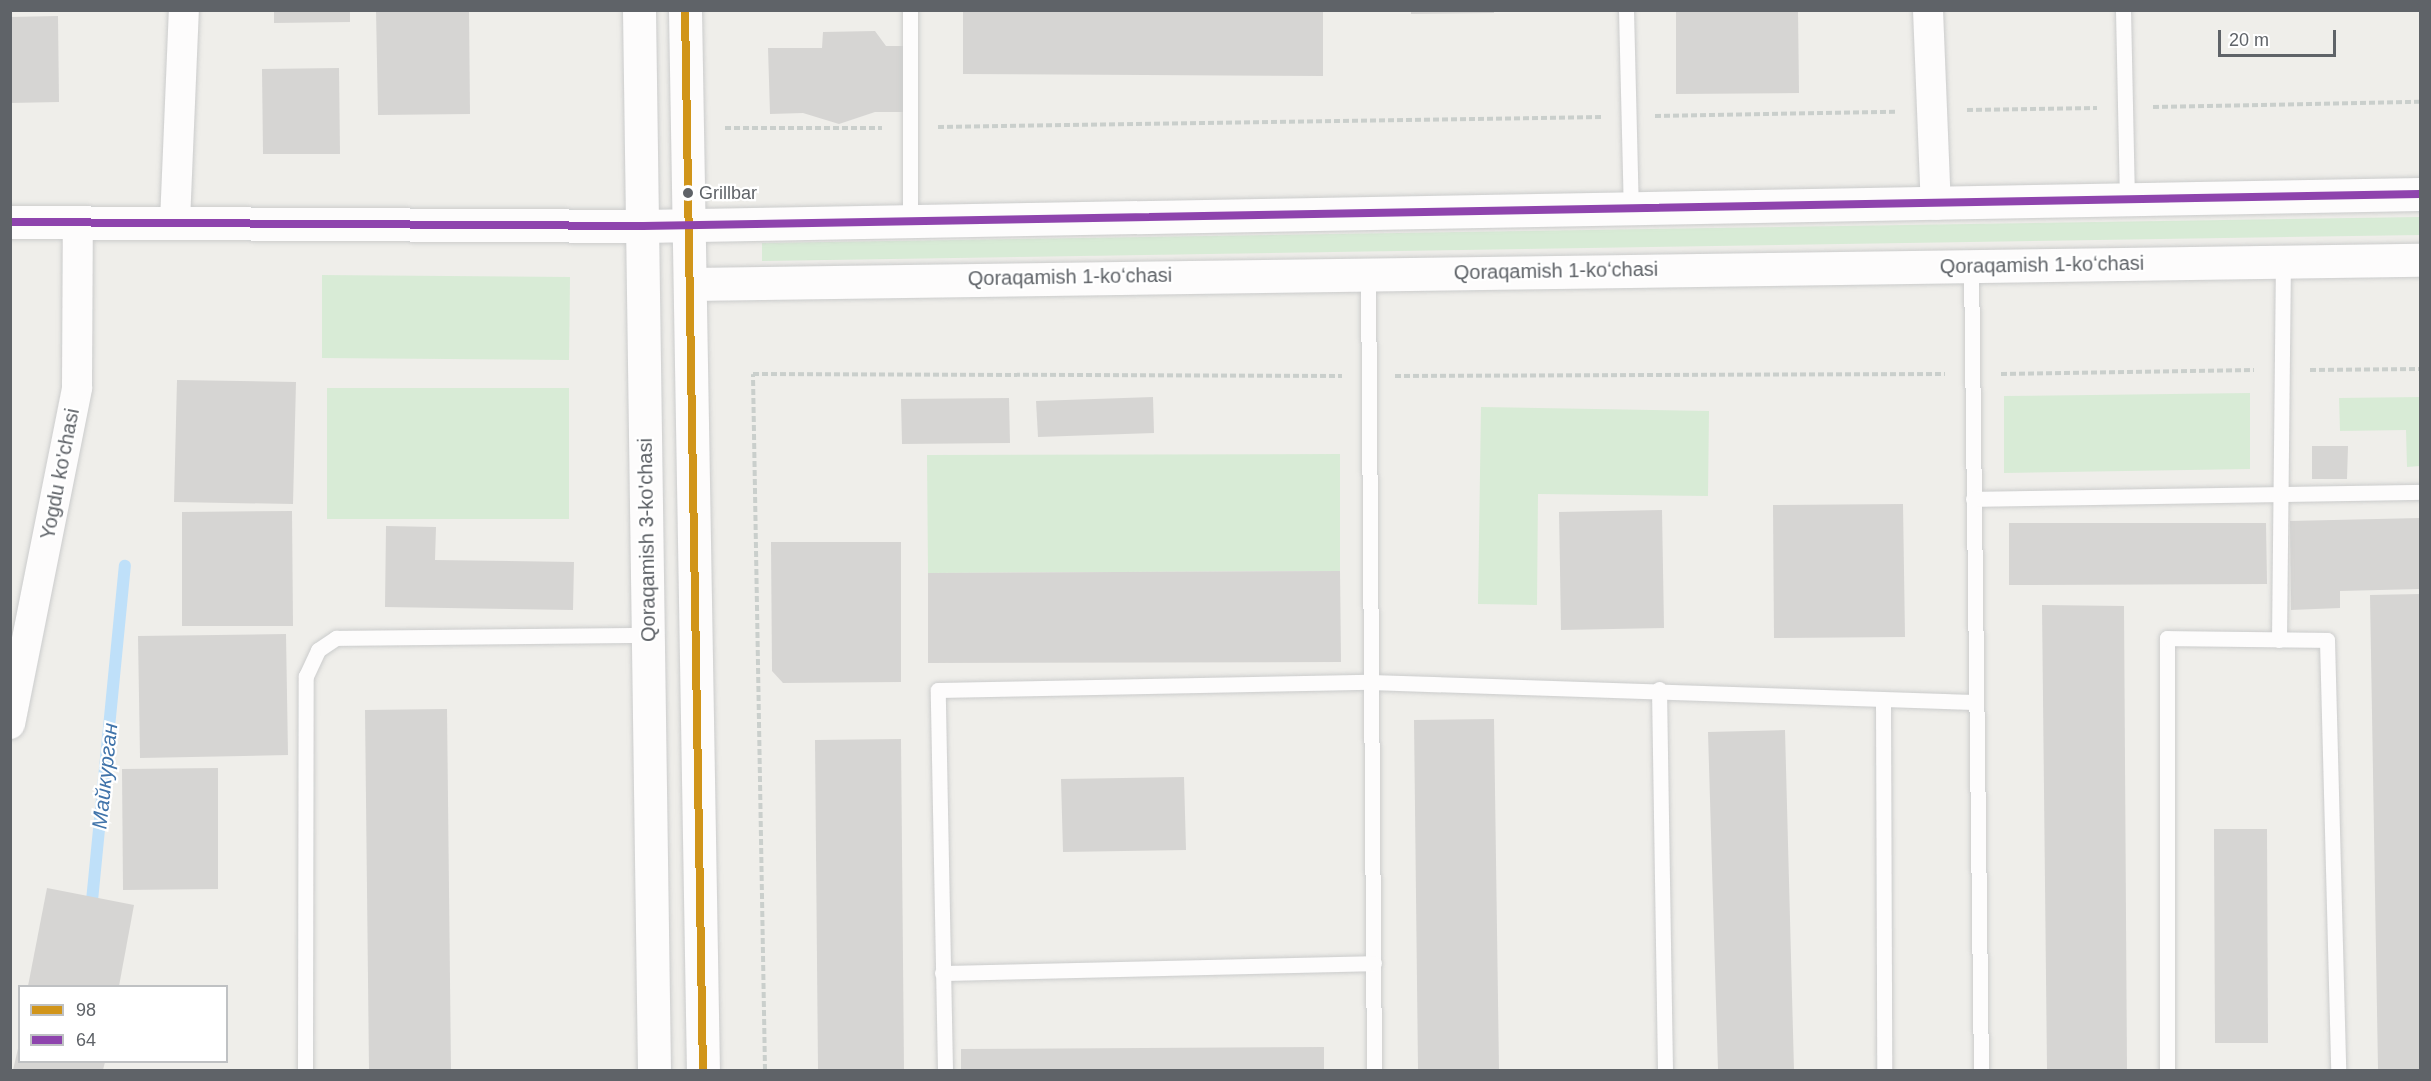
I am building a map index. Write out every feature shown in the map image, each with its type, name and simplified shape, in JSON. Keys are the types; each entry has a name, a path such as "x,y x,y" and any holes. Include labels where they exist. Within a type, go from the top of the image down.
{"main road":[{"name":"Qoraqamish 3-ko'chasi","path":"639,10 654,1071"},
{"path":"685,10 703,1071"},
{"path":"10,222 643,226 1935,205 2421,194"},
{"path":"643,226 691,284"},
{"name":"Qoraqamish 1-koʻchasi","path":"691,284 2421,260"}],"street":[{"path":"175,222 184,10"},
{"path":"1928,10 1935,205"},
{"name":"Yogdu ko'chasi","path":"10,724 77,388 78,221"}],"lane":[{"path":"910,10 908,128 910,221"},
{"path":"1626,10 1631,210"},
{"path":"2123,10 2127,201"},
{"path":"2279,640 2283,262"},
{"path":"1971,266 1974,702 1982,1071"},
{"path":"1368,273 1374,1071"},
{"path":"1973,499 2421,492"},
{"path":"305,1071 306,676 318,650 336,638 648,635"},
{"path":"2167,1071 2167,638 2327,640 2338,1071"},
{"path":"945,1071 938,690 1370,682 1659,689 1883,701 1974,702"},
{"path":"1659,689 1665,1071"},
{"path":"1883,701 1884,1071"},
{"path":"942,973 1374,963"}],"path":[{"path":"724,128 908,128 2421,102"},
{"path":"765,1071 753,374 1369,376 1972,374 2421,369"}],"green space":[{"path":"2420,217 2420,235 762,261 762,243"},
{"path":"322,275 570,277 569,360 322,358"},
{"path":"327,388 569,388 569,519 327,519"},
{"path":"2250,393 2250,469 2004,473 2004,396"},
{"path":"2420,397 2420,466 2407,467 2406,430 2340,431 2339,398"},
{"path":"1481,407 1709,411 1708,496 1538,494 1537,605 1478,604"},
{"path":"1340,454 1340,571 928,573 927,455"}],"building":[{"path":"274,10 350,10 350,22 274,23"},
{"path":"376,10 469,10 470,114 378,115"},
{"path":"963,10 1323,10 1323,76 963,74"},
{"path":"1411,10 1494,10 1494,13 1411,14"},
{"path":"1676,10 1798,10 1799,93 1676,94"},
{"path":"58,16 59,102 10,103 10,17"},
{"path":"875,31 886,46 903,46 904,112 875,112 839,124 803,113 770,114 768,48 822,48 823,32"},
{"path":"339,68 340,154 263,154 262,69"},
{"path":"177,380 296,382 293,504 174,502"},
{"path":"1153,397 1154,433 1038,437 1036,401"},
{"path":"1009,398 1010,443 902,444 901,399"},
{"path":"2312,446 2348,446 2347,479 2312,479"},
{"path":"1903,504 1905,637 1774,638 1773,505"},
{"path":"1662,510 1664,628 1561,630 1559,512"},
{"path":"292,511 293,626 182,626 182,512"},
{"path":"2420,518 2420,589 2340,591 2340,608 2291,610 2290,521"},
{"path":"2009,523 2266,523 2267,584 2009,585"},
{"path":"386,526 436,527 435,560 574,562 573,610 385,607"},
{"path":"771,542 901,542 901,682 783,683 772,671"},
{"path":"1340,571 1341,662 928,663 928,573"},
{"path":"2420,594 2420,1070 2378,1070 2370,595"},
{"path":"2042,605 2124,606 2127,1070 2047,1070"},
{"path":"286,634 288,755 140,758 138,636"},
{"path":"447,709 451,1070 369,1070 365,710"},
{"path":"1494,719 1499,1070 1418,1070 1414,720"},
{"path":"1785,730 1794,1070 1718,1070 1708,732"},
{"path":"901,739 904,1070 818,1070 815,740"},
{"path":"218,768 218,889 123,890 122,769"},
{"path":"1184,777 1186,850 1063,852 1061,779"},
{"path":"2214,829 2267,829 2268,1043 2215,1043"},
{"path":"47,888 134,905 119,985 28,985"},
{"path":"1324,1047 1324,1070 961,1070 961,1049"},
{"path":"18,1049 18,1063 105,1063 103,1070 13,1070"}],"waterway":[{"name":"Майкурган","path":"91,911 125,566"},
{"name":"Майкурган","path":"76,1070 77,1063"}],"transit line":[{"name":"98","path":"685,10 703,1070"},
{"name":"64","path":"10,222 643,226 2420,194"}],"place":[{"name":"Grillbar","path":"688,193"}]}
